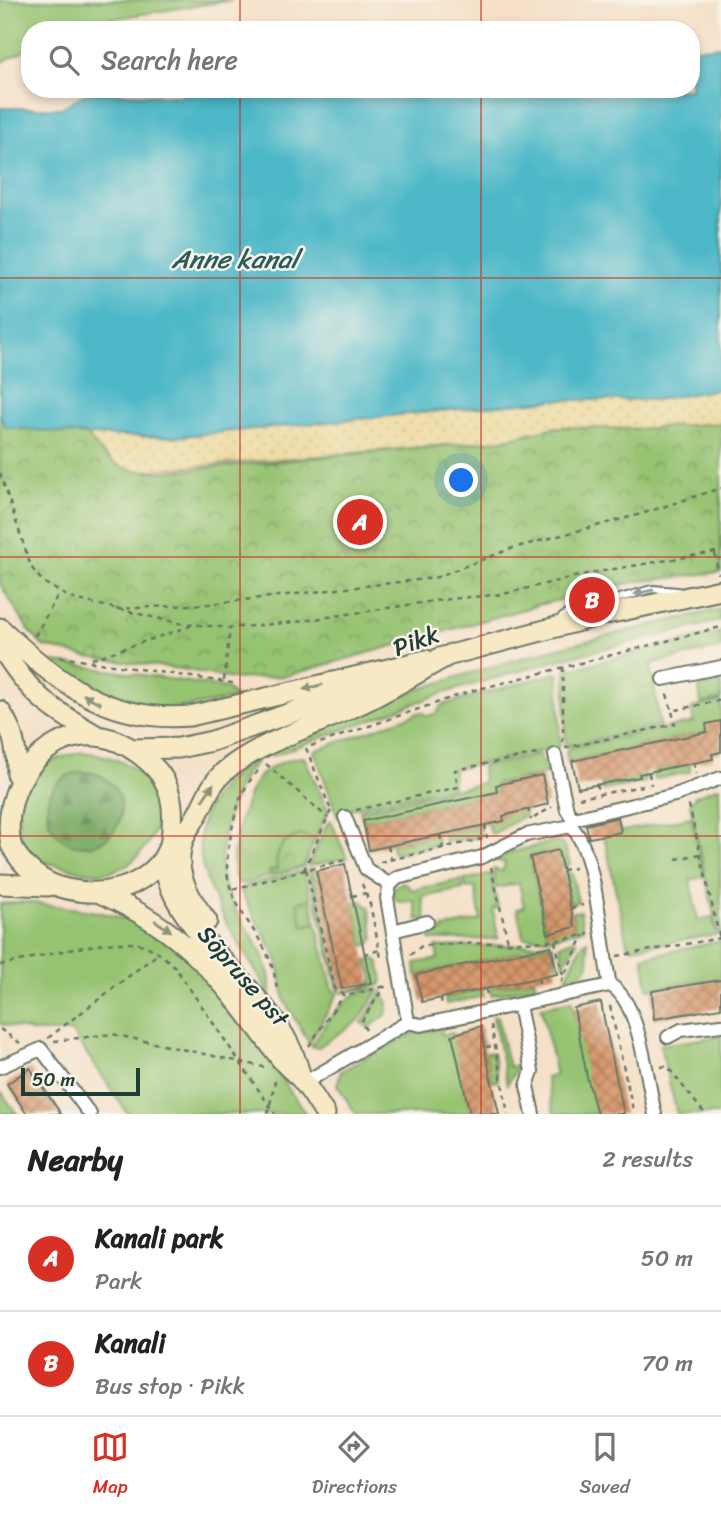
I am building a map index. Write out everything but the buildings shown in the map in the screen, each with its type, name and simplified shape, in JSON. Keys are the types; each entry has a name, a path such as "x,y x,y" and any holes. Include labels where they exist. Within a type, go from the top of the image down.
{"street":[{"name":"Pikk","path":"132,749 179,748 212,740 451,654 717,586"},
{"path":"0,628 40,666 108,707 135,715 163,718 190,716 451,654"},
{"path":"0,646 23,683 50,708 97,736 132,749 159,772 167,786 173,823 165,854"},
{"path":"256,999 183,881 179,870 179,849 205,794 233,765 259,749 359,704 451,654"},
{"path":"663,679 721,667"},
{"path":"0,711 12,733 17,775"},
{"path":"59,887 39,878 18,858 2,813 17,775 29,762 60,741 97,736"},
{"path":"557,753 567,810 584,848 602,930 606,986"},
{"path":"408,1022 404,958 393,930 387,892 390,884 397,878 482,857 526,835 688,791 721,778"},
{"path":"345,817 360,856 370,873 390,884"},
{"path":"0,884 30,883 102,894 145,875 189,827"},
{"name":"Sõpruse pst","path":"165,854 176,901 256,999 297,1055 302,1081"},
{"name":"Sõpruse pst","path":"102,894 140,911 172,932 200,957 236,998 325,1114"},
{"path":"393,930 426,922"},
{"path":"302,1081 408,1022 421,1025 488,1005 519,1005 606,986 621,991 633,1018 655,1114"},
{"path":"519,1005 532,1070 527,1086 533,1114"},
{"path":"667,1037 681,1030 721,1025"},
{"path":"0,1067 42,1045 90,1114"}],"path":[{"path":"0,473 32,567 43,582 59,593 113,609 195,625 230,628 295,622 440,600 503,594 639,563 721,551"},
{"path":"113,609 209,604 434,578 513,548 641,514 721,488"},
{"path":"715,552 717,586"},
{"path":"31,643 59,593"},
{"path":"91,660 195,625"},
{"path":"296,752 420,707 563,666 721,627"},
{"path":"224,682 230,628"},
{"path":"40,666 48,656 91,660 238,684"},
{"path":"557,753 563,666"},
{"path":"306,748 331,810 345,817 357,808 458,788 456,770 557,753 675,724 663,679"},
{"path":"672,711 721,700"},
{"path":"276,760 266,764 248,782 237,807 228,858 232,889 273,962 277,991"},
{"path":"694,763 696,775 685,777 721,944"},
{"path":"266,764 328,818"},
{"path":"649,773 651,785"},
{"path":"575,793 582,800 663,782"},
{"path":"597,784 600,796"},
{"path":"528,808 531,820 548,811 554,802"},
{"path":"331,810 305,870 335,989 343,995"},
{"path":"485,825 487,838"},
{"path":"440,835 443,848"},
{"path":"232,889 368,854 374,862 391,860 495,837"},
{"path":"388,846 391,860"},
{"path":"676,859 700,854"},
{"path":"573,859 577,880"},
{"path":"493,860 490,864 508,942"},
{"path":"562,870 575,868"},
{"path":"359,876 366,893 383,964 404,958 423,945 555,941 602,930"},
{"path":"352,895 366,893"},
{"path":"580,893 584,915"},
{"path":"571,908 583,905"},
{"path":"570,982 560,984 586,934 586,924"},
{"path":"604,959 720,939"},
{"path":"555,941 564,977"},
{"path":"0,965 109,944 141,944 159,953 175,967 275,1114"},
{"path":"364,954 380,950"},
{"path":"42,1045 159,953"},
{"path":"404,958 412,967"},
{"path":"538,978 540,988 550,986"},
{"path":"306,1049 343,995 385,986 387,983 389,994"},
{"path":"373,1042 361,1022 385,986"},
{"path":"606,986 627,1096 634,1114"},
{"path":"486,989 508,1114"},
{"path":"441,998 443,1009"},
{"path":"606,1023 613,1021"},
{"path":"0,1029 24,1045 42,1045 112,1034 242,1063"},
{"path":"486,1048 496,1046"},
{"path":"644,1070 667,1066 705,1114"},
{"path":"268,1114 275,1080"},
{"path":"495,1085 502,1084"}],"green space":[{"path":"0,0 233,0 96,21 21,21 21,52 0,63"},
{"path":"0,415 5,427 87,435 104,455 120,466 139,471 165,472 503,440 556,427 638,429 721,423 721,572 634,582 542,604 286,676 233,679 188,670 87,657 43,646 29,631 0,584"},
{"path":"721,609 720,621 561,659 440,694 272,756 267,754 390,699 483,669"},
{"path":"721,632 721,648 651,664 660,726 565,746 566,670"},
{"path":"55,662 226,688 236,698 174,708 142,707 103,697 87,689 49,664"},
{"path":"556,673 559,676 560,745 557,748 453,769 453,787 353,808 338,817 314,751 421,712 428,716 437,713 442,705"},
{"path":"721,682 721,699 701,704 699,688"},
{"path":"721,701 721,721 707,732 568,762 566,752 569,748 694,722 691,708"},
{"path":"83,752 108,757 131,767 148,783 153,795 156,817 151,839 131,862 111,872 77,870 40,860 27,848 19,829 19,807 31,777 48,763"},
{"path":"540,755 547,774 496,784 497,792 363,821 360,810 483,783 482,766"},
{"path":"304,757 328,810 303,867 240,884 235,876 234,849 242,814 253,786 263,773 274,766"},
{"path":"257,760 244,777 231,808 221,866 230,899 265,960 270,995 216,903 204,872 200,842 205,813 223,786"},
{"path":"690,764 690,772 654,779 653,772"},
{"path":"84,772 98,775 110,783 118,795 121,809 118,823 110,835 98,843 84,846 70,843 58,835 50,823 47,809 50,795 58,783 70,775"},
{"path":"645,774 645,782 603,790 601,783 617,782"},
{"path":"719,787 721,934 718,934 690,804 695,796"},
{"path":"524,809 525,815 493,834 490,832 488,824 502,813"},
{"path":"691,817 704,877 690,880 698,920 712,917 716,935 632,948 627,944 604,835"},
{"path":"331,821 347,858 308,866 328,822"},
{"path":"481,826 480,837 445,842 443,834"},
{"path":"302,835 316,838 303,867 271,876 269,871 277,869 277,857 285,842"},
{"path":"436,835 438,843 435,846 393,853 392,845"},
{"path":"556,841 565,846 570,865 561,866 558,851 530,857 547,933 575,927 572,912 580,911 583,929 552,938 524,938 517,909 524,907 519,883 497,888 493,869 503,871 505,863 495,860 512,852"},
{"path":"313,869 340,990 339,992 308,870"},
{"path":"304,871 311,899 297,902 303,926 316,923 333,990 337,995 309,1043 285,1002 277,958 241,892 246,886"},
{"path":"572,873 578,902 570,904 563,874"},
{"path":"491,874 498,908 493,909 498,939 430,940 429,934 443,931 443,928 481,920 475,887 466,888 464,880"},
{"path":"461,880 463,889 422,897 426,918 418,920 414,901 398,902 392,893 393,888 403,882 413,890"},
{"path":"311,899 316,923 303,926 297,902"},
{"path":"361,901 369,907 374,938 370,944 363,946 353,902"},
{"path":"26,902 121,918 151,930 172,944 193,963 235,1013 306,1114 128,1114 72,1032 35,1032 0,1024 0,904"},
{"path":"574,939 577,942 564,964 560,945"},
{"path":"587,941 589,965 579,976 566,978 581,946"},
{"path":"721,941 721,978 648,989 643,957"},
{"path":"553,944 558,966 551,946 416,975 415,963 438,959 436,947"},
{"path":"375,959 379,962 383,980 380,985 341,993 372,984 373,977 367,961"},
{"path":"534,979 536,986 491,995 490,988"},
{"path":"368,990 379,990 359,1020 317,1048 311,1046 331,1017 347,1000"},
{"path":"482,990 484,996 446,1004 445,998"},
{"path":"383,991 388,1004 386,1015 369,1028 362,1023"},
{"path":"572,1001 597,1114 554,1114 546,1078 556,1075 541,1007"},
{"path":"497,1016 509,1067 520,1065 507,1084 493,1017"},
{"path":"441,1027 442,1035 453,1033 470,1114 356,1114 337,1085 341,1071 411,1034"},
{"path":"721,1036 721,1114 677,1114 660,1045"},
{"path":"485,1052 493,1053 498,1081 492,1082"},
{"path":"2,1093 17,1114 0,1114"}],"sand":[{"path":"721,389 721,423 638,429 556,427 503,440 130,472 104,458 87,435 173,437 552,400 654,400"}],"water":[{"name":"Anne kanal","path":"721,46 721,389 654,400 552,400 173,437 87,435 5,427 0,415 0,108 61,108 78,98 700,98 700,48"}],"place":[{"name":"Kanali park","path":"360,522"},
{"name":"Kanali","path":"592,600"}]}
